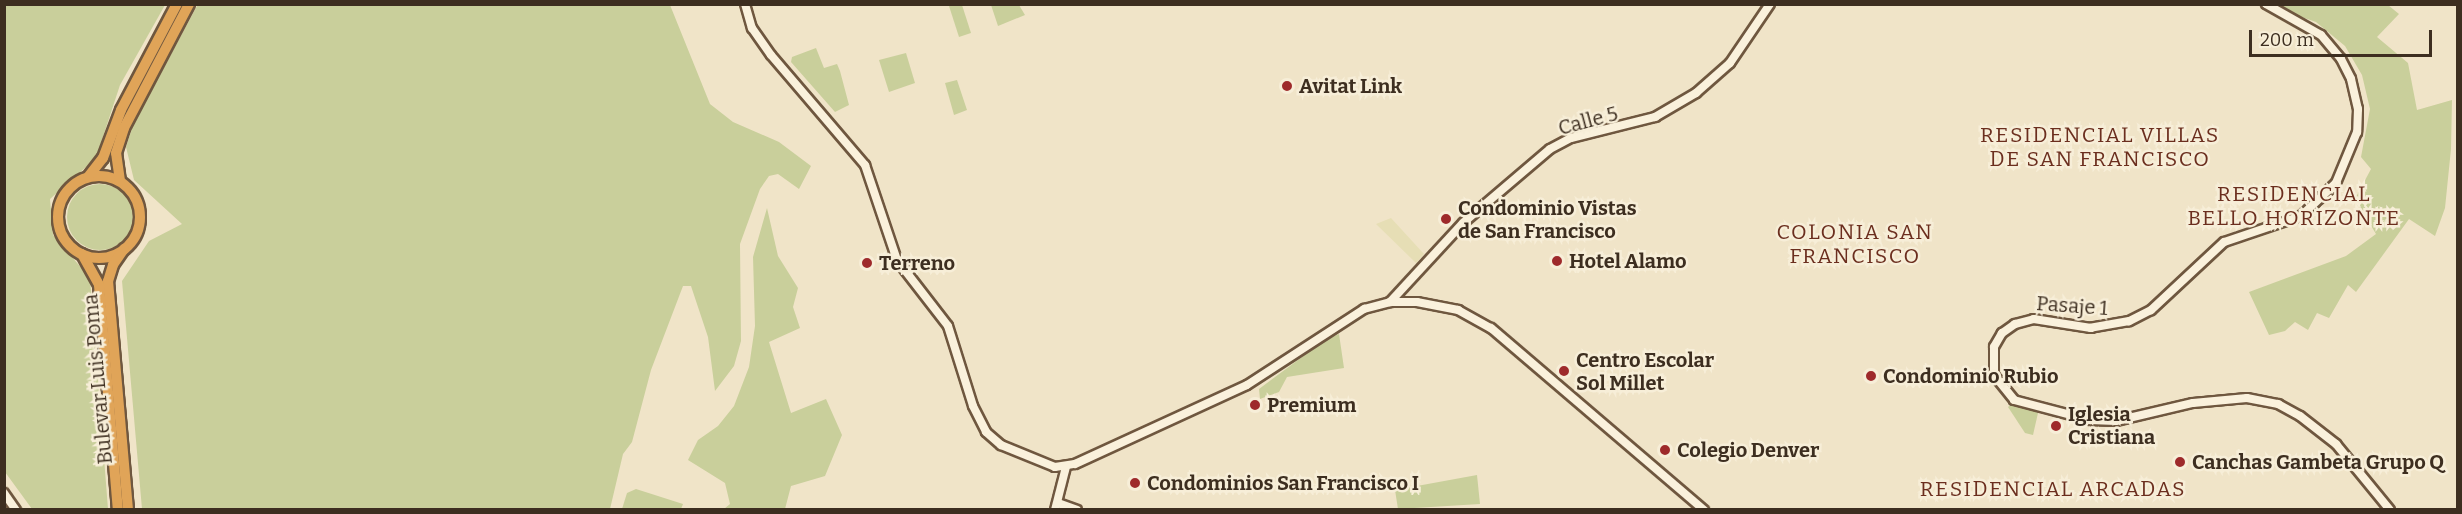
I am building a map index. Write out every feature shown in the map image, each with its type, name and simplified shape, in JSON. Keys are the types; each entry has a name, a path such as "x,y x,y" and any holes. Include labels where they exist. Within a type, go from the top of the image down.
{"highway":[{"path":"88,177 102,176 120,181 135,198 140,214 135,235 124,249 106,257 82,254 63,237 58,215 66,193 88,177 103,158 121,110 177,4"},
{"path":"120,181 116,153 124,128 189,4"},
{"name":"Bulevar Luis Poma","path":"124,249 112,265 108,281 128,510"},
{"name":"Bulevar Luis Poma","path":"82,254 99,285 118,510"}],"street":[{"path":"745,4 752,28 771,55 865,165 897,260 953,335 973,406 986,432 1001,445 1028,458 1066,467 1240,388 1355,313 1389,302 1448,308 1480,321 1704,510"},
{"name":"Calle 5","path":"1389,302 1488,200 1550,149 1571,138 1646,121 1696,93 1730,63 1770,4"},
{"name":"Pasaje 1","path":"2266,4 2321,35 2341,59 2351,79 2358,109 2356,132 2336,183 2301,216 2224,242 2151,310 2129,321 2101,328 2034,319 2015,324 2002,333 1994,347 1994,375 2014,400 2090,420 2116,420 2193,403 2247,398 2278,404 2300,416 2341,449 2390,510"},
{"path":"1066,467 1057,506 1077,510"},
{"path":"4,493 16,510"}],"shaded area":[{"path":"1391,218 1424,254 1416,263 1376,224"}],"green space":[{"path":"198,4 670,5 710,104 733,122 779,142 811,166 799,189 778,174 769,176 760,189 740,244 741,341 734,366 715,391 708,337 691,286 683,286 651,370 632,442 623,454 610,509 142,509 122,281 149,241 182,224 134,180 126,147 133,125"},
{"path":"4,5 165,5 120,85 96,158 50,199 53,235 90,278 108,509 32,509 5,472"},
{"path":"962,5 971,33 959,37 949,6"},
{"path":"991,5 1019,5 1025,15 998,26"},
{"path":"2279,5 2388,5 2399,14 2377,37 2408,63 2417,110 2452,100 2451,149 2445,208 2435,236 2409,219 2356,292 2348,285 2329,318 2317,313 2308,330 2295,322 2285,331 2269,335 2249,292 2346,256 2376,234 2355,199 2371,169 2361,157 2370,109 2362,75 2345,46 2316,22 2287,12"},
{"path":"816,48 824,68 837,64 840,71 849,105 835,112 791,62 792,57"},
{"path":"906,53 915,83 889,92 879,60"},
{"path":"957,80 967,110 954,115 945,83"},
{"path":"93,184 107,184 119,189 128,198 133,217 131,230 124,241 107,250 93,250 81,245 72,236 67,224 67,210 72,198 81,189"},
{"path":"767,208 778,256 798,288 793,307 800,328 769,342 791,413 826,399 842,435 825,476 791,486 785,509 724,509 730,504 725,483 688,460 698,440 718,426 734,406 749,367 755,326 753,257"},
{"path":"1339,334 1344,368 1287,377 1279,392 1260,399 1259,389 1325,340"},
{"path":"2015,401 2038,413 2033,435 2025,433 2008,407"},
{"path":"1477,475 1480,504 1398,509 1395,490"},
{"path":"636,489 683,504 681,509 622,509 627,493"}],"place":[{"name":"Avitat Link","path":"1287,86"},
{"name":"Condominio Vistas de San Francisco","path":"1446,219"},
{"name":"Hotel Alamo","path":"1557,261"},
{"name":"Terreno","path":"867,263"},
{"name":"Centro Escolar Sol Millet","path":"1564,371"},
{"name":"Condominio Rubio","path":"1871,376"},
{"name":"Premium","path":"1255,405"},
{"name":"Iglesia Cristiana","path":"2056,426"},
{"name":"Colegio Denver","path":"1665,450"},
{"name":"Canchas Gambeta Grupo Q","path":"2180,462"},
{"name":"Condominios San Francisco I","path":"1135,483"}],"district":[{"name":"RESIDENCIAL VILLAS DE SAN FRANCISCO","path":"2100,147"},
{"name":"RESIDENCIAL BELLO HORIZONTE","path":"2294,206"},
{"name":"COLONIA SAN FRANCISCO","path":"1855,244"},
{"name":"RESIDENCIAL ARCADAS","path":"2053,489"}]}
